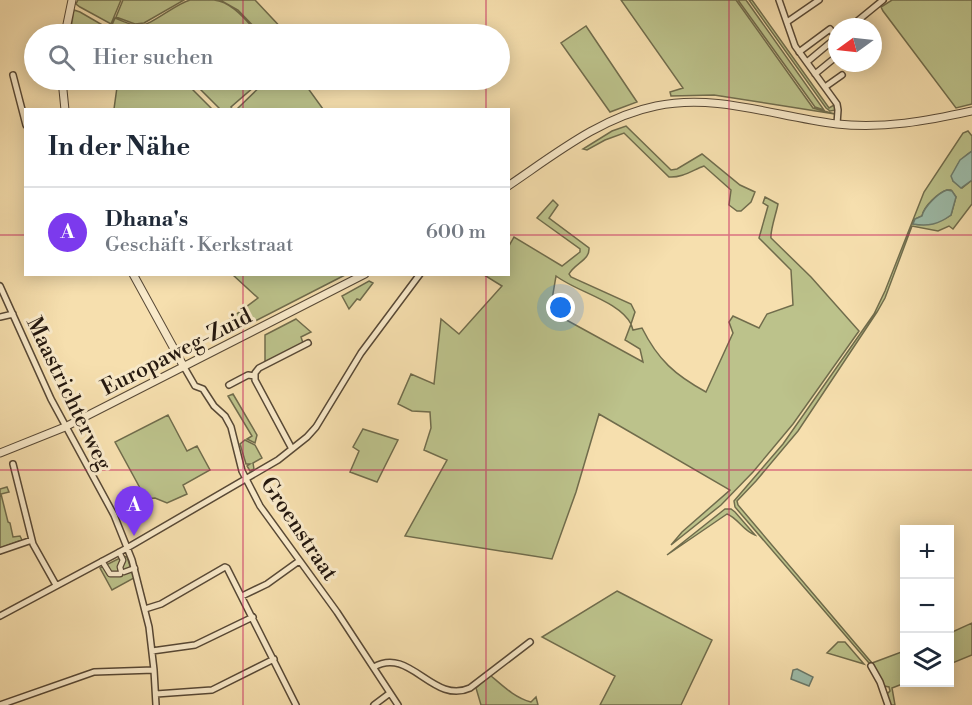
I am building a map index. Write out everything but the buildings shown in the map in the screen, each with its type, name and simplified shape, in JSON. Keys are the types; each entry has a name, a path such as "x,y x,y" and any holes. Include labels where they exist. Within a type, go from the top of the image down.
{"street":[{"path":"779,0 794,45 838,107 837,124"},
{"path":"787,22 811,2 819,0"},
{"path":"863,18 883,0"},
{"path":"67,24 71,3"},
{"path":"800,52 828,31"},
{"path":"807,62 828,44"},
{"path":"815,74 828,63"},
{"path":"13,75 24,117"},
{"path":"825,87 842,75"},
{"path":"63,90 64,108"},
{"path":"510,185 570,144 605,125 656,106 687,102 715,103 837,124 893,125 933,120 972,111"},
{"name":"Groenstraat","path":"134,276 195,386 203,389 213,406 225,416 231,427 245,479 260,506 337,612 398,705"},
{"name":"Europaweg-Zuid","path":"0,453 65,427 361,276"},
{"path":"0,616 127,548 292,449 316,428 361,353 419,276"},
{"name":"Maastrichterweg","path":"0,286 65,427 114,515 135,568 152,651 156,705"},
{"path":"0,317 13,314"},
{"path":"255,376 259,368 308,343"},
{"path":"229,385 248,375 255,376"},
{"path":"255,376 292,449"},
{"path":"13,464 32,540 56,585"},
{"path":"0,551 32,540"},
{"path":"119,552 123,560 120,567 122,572"},
{"path":"102,561 111,574 116,576 135,568"},
{"path":"242,596 270,582 299,561"},
{"path":"145,609 161,604 225,567 229,569 296,705"},
{"path":"152,651 195,645 252,617"},
{"path":"374,667 384,663 396,663 440,690 450,693 462,692 530,642"},
{"path":"156,694 212,690 274,660"},
{"path":"871,666 880,682 888,705"},
{"path":"0,705 94,672 154,670"},
{"path":"374,705 390,693"}],"green space":[{"path":"78,0 121,0 111,24 80,7 76,4"},
{"path":"123,0 184,0 144,23 135,24 116,17"},
{"path":"190,0 214,0 227,4 249,24 145,24"},
{"path":"220,0 255,0 278,24 251,24 238,10"},
{"path":"621,0 736,0 813,108 835,114 714,95 671,96 670,92 683,88"},
{"path":"738,0 746,0 824,110 815,107"},
{"path":"749,0 752,0 829,108 834,105 836,110 830,111 826,108"},
{"path":"892,0 972,0 972,104 956,108 883,11 881,7"},
{"path":"74,10 101,24 72,24"},
{"path":"115,18 131,24 112,24"},
{"path":"586,26 637,102 610,112 561,43"},
{"path":"117,90 193,90 211,108 114,108"},
{"path":"201,90 251,90 232,108 219,108"},
{"path":"257,90 309,90 322,108 238,108"},
{"path":"626,126 671,170 677,169 702,154 740,185 755,192 751,202 741,211 729,205 731,190 704,166 683,175 669,177 624,133 587,150 583,149 612,131"},
{"path":"968,131 972,136 972,151 958,164 953,181 962,188 972,180 972,204 953,229 949,226 938,231 912,226 885,298 877,312 798,431 737,501 872,663 900,652 900,685 892,688 895,705 890,705 887,694 890,691 889,687 884,686 875,670 735,507 734,501 783,444 874,314 924,192 963,133","holes":["951,190 956,197 951,215 933,223 913,224 915,219 922,216 928,204 943,192"]},
{"path":"765,197 778,204 771,238 811,277 859,331 793,424 753,472 721,505 671,545 682,532 730,490 599,414 576,492 552,559 405,536 447,460 424,450 431,428 430,412 412,411 398,404 411,374 434,384 441,319 459,334 502,286 486,276 510,276 510,244 514,237 562,266 580,252 580,249 537,218 553,200 558,205 549,218 589,248 585,259 569,274 571,277 631,304 635,312 631,324 633,330 642,328 654,349 668,366 706,392 733,333 729,322 733,316 759,328 767,314 793,305 791,270 759,238 768,206 763,203","holes":["556,276 608,303 625,316 631,324 625,340 640,349 643,362 550,311"]},
{"path":"234,276 343,276 228,335 223,327 226,322 258,298"},
{"path":"369,281 373,283 360,300 357,299 349,309 342,296"},
{"path":"296,319 311,332 301,337 303,343 265,362 265,335"},
{"path":"233,394 257,435 255,443 247,439 252,436 228,396"},
{"path":"168,415 187,451 197,446 210,470 183,485 187,494 167,503 155,498 146,499 115,442"},
{"path":"363,429 398,440 377,482 350,472 359,451 353,447"},
{"path":"245,440 255,445 262,458 253,463 254,469 250,471 247,466 250,464 246,464 240,444"},
{"path":"7,487 9,492 1,494 8,522 13,537 20,536 22,540 0,548 0,489"},
{"path":"725,509 735,512 755,535 727,514 667,555"},
{"path":"122,556 127,557 134,578 112,590 100,568"},
{"path":"617,591 712,640 681,705 600,705 615,676 542,637"},
{"path":"972,623 972,655 954,662 954,633"},
{"path":"838,642 845,642 864,664 827,653"},
{"path":"490,675 520,698 531,702 536,697 538,705 481,705 476,688"}],"shaded area":[{"path":"972,151 972,180 961,188 951,176 960,160"},
{"path":"947,190 952,191 956,197 951,215 933,224 913,224 915,219 922,216 932,201"},
{"path":"797,669 813,677 809,686 791,679 793,670"}],"place":[{"name":"Dhana's","path":"134,536"}]}
